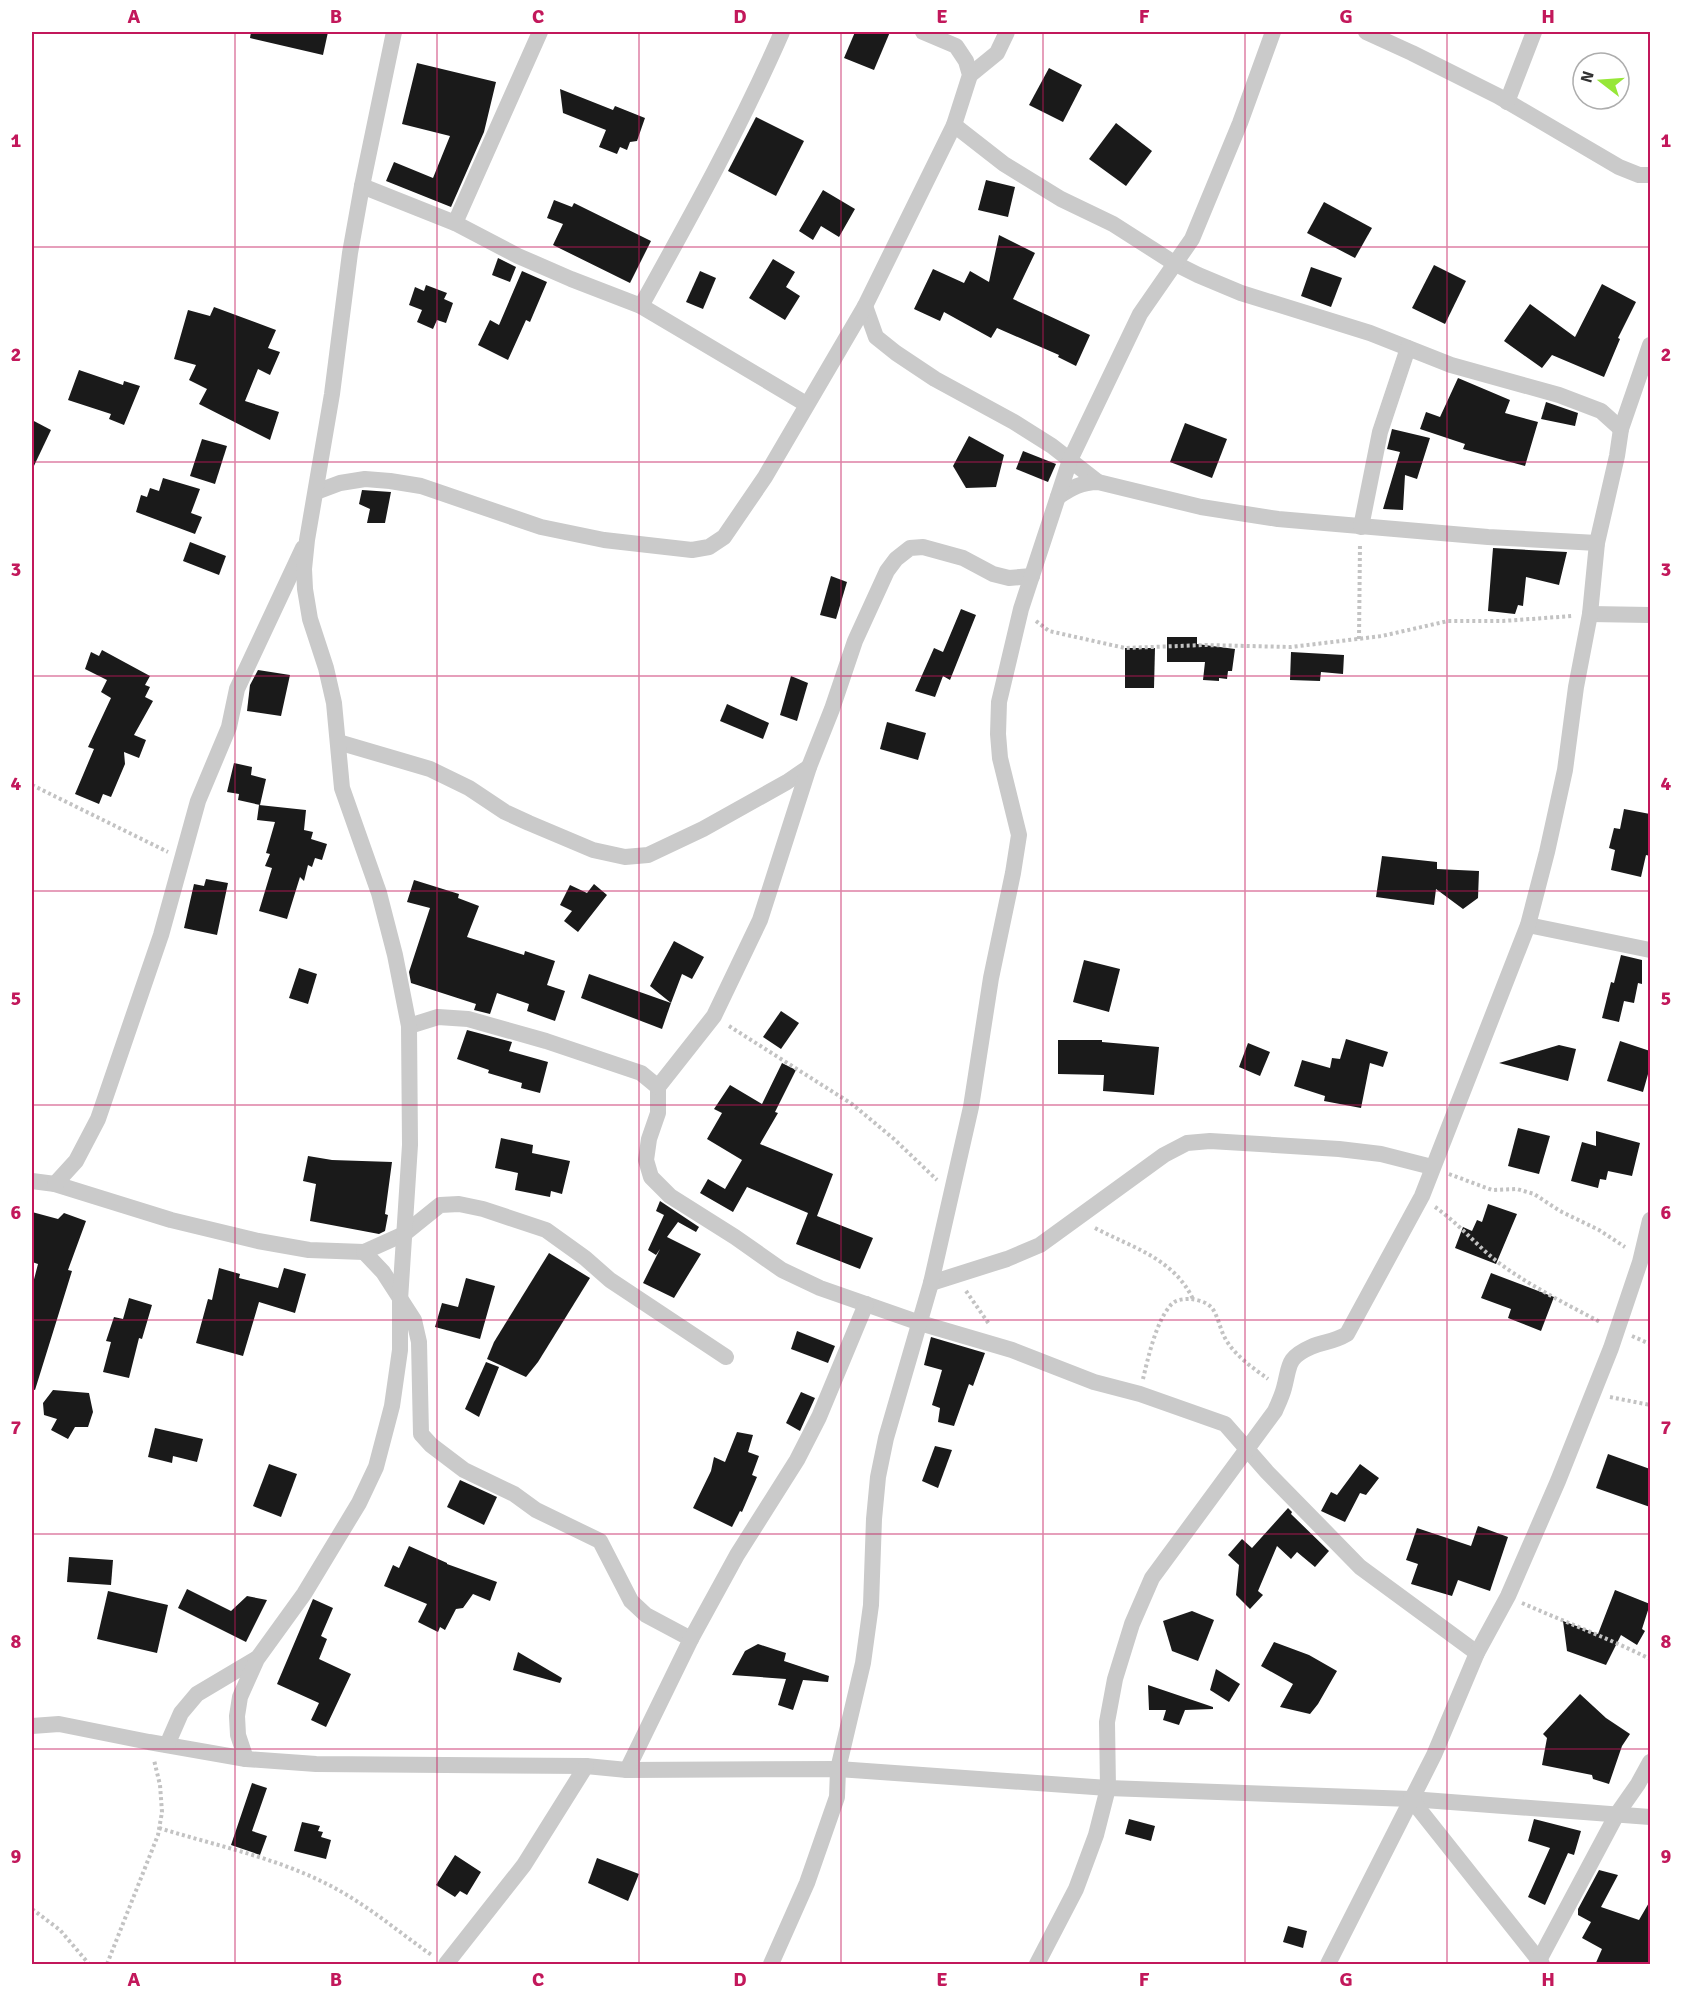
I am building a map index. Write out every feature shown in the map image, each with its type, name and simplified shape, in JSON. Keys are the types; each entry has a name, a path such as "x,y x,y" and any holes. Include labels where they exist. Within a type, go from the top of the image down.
{"street":[{"path":"246,1759 238,1735 237,1716 240,1696 257,1659 304,1594 339,1538 376,1467 392,1406 398,1361 410,1145 409,1026 395,955 379,893 342,788 332,694 310,619 304,569 332,394 350,254 394,32"},
{"path":"455,223 540,32"},
{"path":"641,306 717,165 782,32"},
{"path":"923,32 956,46 966,61 970,75"},
{"path":"316,492 340,483 390,481 421,486 541,527 604,540 692,550 709,547 724,537 765,477 865,306 954,125 970,75 997,53 1007,32"},
{"path":"771,1965 807,1883 837,1797 838,1768 865,1651 871,1605 878,1477 886,1438 931,1283 971,1107 991,978 1019,835 1000,758 998,734 999,702 1021,609 1070,460 1140,314 1174,262 1185,250 1197,227 1240,123 1273,32"},
{"path":"1366,32 1507,102 1619,167 1639,175 1650,175"},
{"path":"1507,102 1534,32"},
{"path":"954,125 1004,164 1061,199 1113,224 1174,262 1241,293 1370,333 1451,365 1560,395 1601,411 1621,429"},
{"path":"362,186 455,223 518,255 641,306 807,404"},
{"path":"865,306 876,338 935,379 1023,428 1098,482"},
{"path":"1037,1965 1076,1888 1096,1835 1108,1788 1107,1722 1115,1679 1132,1624 1152,1578 1275,1411 1284,1389 1288,1368 1295,1354 1314,1345 1335,1341 1347,1334 1422,1196 1528,925 1565,770 1576,687 1590,614 1597,543 1621,429 1650,345"},
{"path":"1361,527 1380,432 1408,348"},
{"path":"1058,497 1074,486 1098,482 1201,507 1278,519 1488,537 1597,543"},
{"path":"55,1184 76,1161 98,1119 161,935 198,801 226,736 237,689 307,540"},
{"path":"1032,576 1009,578 993,574 963,558 923,547 910,548 896,559 887,572 855,641 809,767 760,920 714,1016 658,1087 658,1113 649,1139 646,1161 651,1177 670,1196 782,1270 820,1288 920,1323 1012,1350 1094,1382 1140,1394 1225,1424 1266,1472 1360,1567 1477,1653"},
{"path":"1590,614 1650,615"},
{"path":"338,742 430,769 469,788 521,820 593,850 625,857 648,855 703,829 787,782 809,767"},
{"path":"1528,925 1650,950"},
{"path":"409,1026 438,1017 468,1018 641,1073 658,1087"},
{"path":"931,1283 1007,1259 1040,1245 1164,1155 1187,1143 1210,1142 1339,1149 1381,1154 1432,1167"},
{"path":"32,1181 55,1184 171,1220 258,1241 309,1250 364,1252 404,1234 440,1204 459,1204 483,1209 546,1230 585,1258 610,1280 726,1358"},
{"path":"1328,1965 1434,1755 1477,1653 1508,1596 1558,1481 1617,1330 1640,1262 1650,1220"},
{"path":"364,1252 383,1272 414,1320 419,1342 422,1434 426,1439 464,1470 514,1494 536,1510 600,1540 631,1600 646,1615 691,1638"},
{"path":"627,1770 691,1638 737,1556 808,1439 866,1304"},
{"path":"167,1746 181,1713 197,1694 257,1659"},
{"path":"32,1726 60,1724 167,1746 246,1759 316,1764 585,1766 627,1770 838,1768 1108,1788 1411,1799 1650,1817"},
{"path":"1411,1799 1540,1963 1617,1814 1650,1762"},
{"path":"446,1964 524,1865 585,1766"}],"path":[{"path":"1359,639 1361,527"},
{"path":"1021,609 1049,631 1125,648 1205,645 1291,647 1382,636 1448,621 1503,621 1590,614"},
{"path":"32,785 182,859"},
{"path":"714,1016 852,1104 951,1192"},
{"path":"1432,1167 1492,1190 1517,1189 1534,1194 1560,1211 1616,1240 1640,1262"},
{"path":"1422,1196 1452,1218 1504,1267 1541,1291 1617,1330"},
{"path":"1077,1218 1161,1261 1176,1272 1187,1285 1194,1300"},
{"path":"958,1276 982,1316 1012,1350"},
{"path":"1140,1394 1150,1349 1171,1304 1182,1299 1204,1302 1212,1308 1225,1338 1234,1350 1254,1369 1284,1389"},
{"path":"1592,1395 1650,1405"},
{"path":"1508,1596 1650,1659"},
{"path":"107,1965 159,1828 162,1812 160,1785 149,1742"},
{"path":"159,1828 281,1865 325,1883 362,1904 446,1964"},
{"path":"32,1909 60,1930 89,1965"}],"building":[{"path":"251,32 328,32 323,55 250,38"},
{"path":"855,32 890,32 874,70 844,58"},
{"path":"417,63 496,82 484,132 451,207 386,181 394,162 433,178 450,136 402,124"},
{"path":"1049,68 1082,85 1063,122 1029,105"},
{"path":"560,89 613,110 615,106 645,118 637,141 630,142 627,150 620,147 617,154 599,147 606,130 563,113"},
{"path":"756,117 804,141 776,196 728,171"},
{"path":"1116,123 1152,151 1126,186 1089,159"},
{"path":"986,180 1015,187 1008,217 978,210"},
{"path":"823,190 855,209 839,237 821,226 813,240 799,231"},
{"path":"554,200 572,207 574,203 651,241 630,283 553,245 563,224 547,218"},
{"path":"1324,202 1372,228 1355,258 1307,233"},
{"path":"999,235 1035,253 1013,299 1090,335 1076,366 1058,357 1059,355 997,328 991,338 944,312 940,321 914,309 933,269 964,283 970,271 989,282"},
{"path":"498,258 516,267 510,282 492,275"},
{"path":"773,259 795,272 786,287 800,296 785,320 749,298"},
{"path":"1434,265 1466,281 1445,324 1412,308"},
{"path":"1311,267 1342,278 1331,307 1301,296"},
{"path":"522,271 547,282 530,322 526,320 508,360 478,345 490,320 499,325"},
{"path":"700,271 716,278 703,309 686,302"},
{"path":"1602,284 1636,302 1618,338 1620,339 1604,377 1552,355 1542,368 1504,341 1530,304 1575,337"},
{"path":"426,285 447,293 444,299 453,303 446,323 437,320 433,329 417,322 422,310 409,305 415,287 424,291"},
{"path":"214,307 276,330 268,348 280,352 270,375 258,369 245,401 279,412 270,440 199,404 207,389 189,380 196,365 174,359 188,310 210,316"},
{"path":"79,370 123,385 124,381 140,386 124,425 109,419 111,414 68,400"},
{"path":"1458,378 1510,400 1505,413 1538,422 1525,466 1463,449 1465,444 1420,429 1426,412 1440,417"},
{"path":"1546,402 1578,413 1575,426 1541,419"},
{"path":"32,420 51,430 32,470"},
{"path":"1185,423 1227,439 1212,478 1170,462"},
{"path":"1392,429 1430,438 1417,479 1405,475 1403,510 1383,509 1400,452 1387,449"},
{"path":"969,436 1004,455 996,487 966,488 953,466"},
{"path":"202,439 227,446 215,484 190,476"},
{"path":"1023,451 1056,464 1048,482 1016,469"},
{"path":"163,478 200,489 191,513 202,517 195,534 136,512 141,495 147,497 150,488 159,491"},
{"path":"362,490 391,492 385,523 367,523 370,509 359,504"},
{"path":"190,542 226,556 219,575 183,561"},
{"path":"1493,548 1567,552 1559,585 1526,577 1523,606 1518,605 1515,614 1488,611"},
{"path":"831,576 847,582 836,619 820,615"},
{"path":"961,609 976,615 950,680 943,676 935,697 915,691 934,648 943,652"},
{"path":"1167,637 1197,637 1197,644 1235,649 1232,671 1228,671 1227,679 1203,680 1205,662 1167,662"},
{"path":"1125,648 1155,648 1154,688 1125,688"},
{"path":"102,650 150,676 145,685 150,687 145,697 153,701 134,735 146,740 139,758 124,752 125,764 111,797 103,794 99,804 75,794 94,749 88,747 111,698 101,692 107,680 85,669 91,652 99,656"},
{"path":"1291,652 1344,655 1343,674 1321,672 1320,681 1290,680"},
{"path":"258,670 290,675 281,716 247,711 250,685"},
{"path":"791,676 808,683 797,721 780,715"},
{"path":"727,704 769,723 763,739 720,721"},
{"path":"887,722 926,733 918,760 880,749"},
{"path":"234,763 252,767 251,775 266,779 260,805 238,800 239,794 227,792"},
{"path":"259,805 306,810 304,830 313,832 311,839 327,844 322,860 315,858 312,867 308,865 304,881 300,877 287,919 259,911 272,868 265,866 270,854 266,853 275,822 257,820"},
{"path":"1624,809 1650,814 1650,856 1646,855 1641,877 1611,870 1615,850 1609,848 1614,828 1620,829"},
{"path":"1382,856 1437,862 1437,869 1479,871 1478,898 1463,909 1436,889 1434,905 1376,897"},
{"path":"206,879 228,883 217,935 184,928 194,884 204,886"},
{"path":"414,880 459,894 458,898 479,906 467,937 524,955 525,951 555,961 547,985 565,991 555,1021 527,1011 529,1004 497,993 490,1014 474,1010 476,1004 411,983 409,972 430,908 407,902"},
{"path":"594,884 607,895 578,932 564,921 572,911 560,905 570,885 587,893"},
{"path":"674,941 704,957 692,979 682,974 671,1003 650,986"},
{"path":"1621,955 1642,960 1642,984 1638,983 1634,1003 1624,1001 1619,1022 1602,1018"},
{"path":"1084,960 1120,969 1109,1012 1073,1002"},
{"path":"299,968 317,974 308,1004 289,998"},
{"path":"589,974 671,1003 662,1029 581,998"},
{"path":"781,1011 799,1023 781,1049 763,1037"},
{"path":"467,1030 512,1042 509,1051 548,1062 540,1093 521,1088 522,1083 488,1073 489,1070 457,1059"},
{"path":"1346,1039 1388,1052 1383,1067 1370,1063 1361,1108 1324,1101 1325,1096 1294,1086 1302,1060 1330,1068 1332,1058 1340,1059"},
{"path":"1058,1040 1102,1040 1102,1042 1159,1047 1154,1095 1103,1091 1104,1075 1058,1074"},
{"path":"1620,1041 1650,1051 1650,1067 1643,1092 1607,1081"},
{"path":"1248,1043 1270,1052 1260,1076 1239,1067"},
{"path":"1559,1045 1576,1049 1568,1081 1499,1063"},
{"path":"782,1063 796,1070 775,1112 778,1113 760,1144 833,1174 817,1216 873,1238 860,1269 796,1244 808,1213 747,1187 733,1212 700,1193 708,1179 725,1189 742,1160 707,1139 722,1113 714,1109 730,1085 762,1104"},
{"path":"1518,1128 1550,1136 1539,1174 1508,1166"},
{"path":"1596,1131 1640,1143 1632,1176 1608,1171 1606,1180 1600,1179 1598,1188 1571,1181 1582,1142 1596,1146"},
{"path":"501,1138 533,1145 532,1153 570,1161 562,1194 551,1191 550,1197 515,1190 518,1173 495,1168"},
{"path":"308,1156 332,1160 392,1162 385,1231 379,1234 310,1221 316,1184 303,1181"},
{"path":"660,1201 699,1227 696,1232 678,1222 667,1237 701,1254 674,1298 643,1283 660,1249 656,1255 648,1250 664,1215 656,1211"},
{"path":"1488,1204 1517,1214 1496,1264 1455,1248 1463,1227 1472,1231 1477,1220 1482,1222"},
{"path":"32,1212 58,1219 64,1213 86,1221 68,1270 72,1271 35,1390 32,1389 32,1287 38,1264 32,1262"},
{"path":"549,1253 590,1278 538,1362 526,1377 487,1359 494,1342"},
{"path":"219,1268 240,1274 239,1278 278,1288 284,1268 306,1274 295,1313 259,1302 243,1356 196,1343 208,1299 212,1300"},
{"path":"1491,1273 1554,1297 1541,1331 1508,1318 1511,1309 1481,1298"},
{"path":"466,1278 495,1286 480,1339 435,1327 442,1303 458,1307"},
{"path":"129,1298 152,1305 142,1339 139,1338 129,1378 103,1372 111,1342 106,1341 114,1317 123,1319"},
{"path":"797,1331 835,1346 828,1363 791,1349"},
{"path":"931,1337 985,1353 973,1386 969,1384 954,1426 938,1422 940,1408 932,1405 942,1370 924,1365"},
{"path":"486,1362 499,1367 479,1417 465,1409"},
{"path":"53,1390 89,1393 93,1412 88,1427 75,1427 68,1439 51,1430 57,1419 44,1415 43,1403"},
{"path":"801,1392 815,1398 800,1431 786,1423"},
{"path":"155,1428 203,1439 197,1462 173,1456 172,1463 148,1457"},
{"path":"737,1432 753,1435 748,1452 759,1456 752,1475 757,1477 742,1512 740,1511 732,1527 693,1508 711,1471 714,1457 725,1462"},
{"path":"935,1446 952,1450 938,1488 922,1481"},
{"path":"1608,1454 1650,1469 1650,1507 1596,1488"},
{"path":"269,1464 297,1474 281,1517 253,1506"},
{"path":"1360,1464 1379,1478 1366,1495 1360,1493 1345,1522 1321,1511 1331,1492 1337,1495"},
{"path":"460,1480 497,1497 484,1525 447,1507"},
{"path":"1288,1508 1291,1514 1329,1551 1315,1567 1297,1552 1291,1559 1277,1546 1258,1591 1263,1595 1250,1609 1236,1595 1239,1565 1228,1555 1242,1539 1252,1548"},
{"path":"1478,1526 1508,1537 1490,1591 1458,1580 1452,1596 1411,1584 1418,1564 1406,1560 1417,1528 1471,1546"},
{"path":"409,1546 447,1564 497,1582 490,1601 473,1594 463,1608 456,1609 445,1630 440,1627 438,1632 418,1622 427,1604 384,1586 393,1565 399,1568"},
{"path":"69,1557 113,1560 111,1585 67,1582"},
{"path":"187,1589 231,1611 247,1596 267,1600 246,1642 178,1608"},
{"path":"1615,1590 1650,1604 1642,1629 1645,1631 1637,1645 1621,1635 1606,1665 1567,1651 1563,1621 1598,1634"},
{"path":"108,1591 168,1605 157,1653 97,1639"},
{"path":"313,1599 333,1608 321,1636 327,1639 319,1659 351,1674 326,1727 311,1720 319,1703 277,1684"},
{"path":"1192,1611 1214,1620 1198,1661 1172,1651 1163,1621"},
{"path":"1274,1642 1309,1655 1337,1671 1310,1714 1280,1707 1293,1684 1261,1666"},
{"path":"758,1644 786,1653 784,1661 829,1676 828,1682 803,1680 793,1710 778,1705 786,1679 732,1675 745,1651"},
{"path":"518,1652 562,1678 560,1683 513,1670"},
{"path":"1216,1669 1240,1684 1229,1702 1210,1690"},
{"path":"1148,1685 1213,1707 1213,1709 1185,1710 1179,1725 1163,1720 1166,1710 1149,1710"},
{"path":"1580,1694 1606,1718 1630,1734 1622,1746 1609,1784 1593,1779 1592,1775 1542,1765 1547,1738 1543,1734"},
{"path":"252,1783 267,1788 252,1831 267,1836 260,1855 231,1845"},
{"path":"1129,1819 1155,1826 1151,1841 1125,1834"},
{"path":"1534,1819 1581,1831 1574,1855 1568,1853 1545,1905 1528,1897 1550,1848 1528,1841"},
{"path":"302,1822 320,1826 318,1831 323,1832 321,1837 331,1840 326,1859 294,1851"},
{"path":"455,1855 481,1872 467,1895 460,1891 455,1897 436,1885"},
{"path":"597,1858 639,1874 628,1901 588,1883"},
{"path":"1599,1870 1618,1875 1601,1907 1639,1920 1650,1901 1650,1965 1595,1965 1602,1949 1582,1938 1591,1922 1578,1915 1578,1909"},
{"path":"1288,1926 1307,1931 1303,1948 1283,1942"}]}
